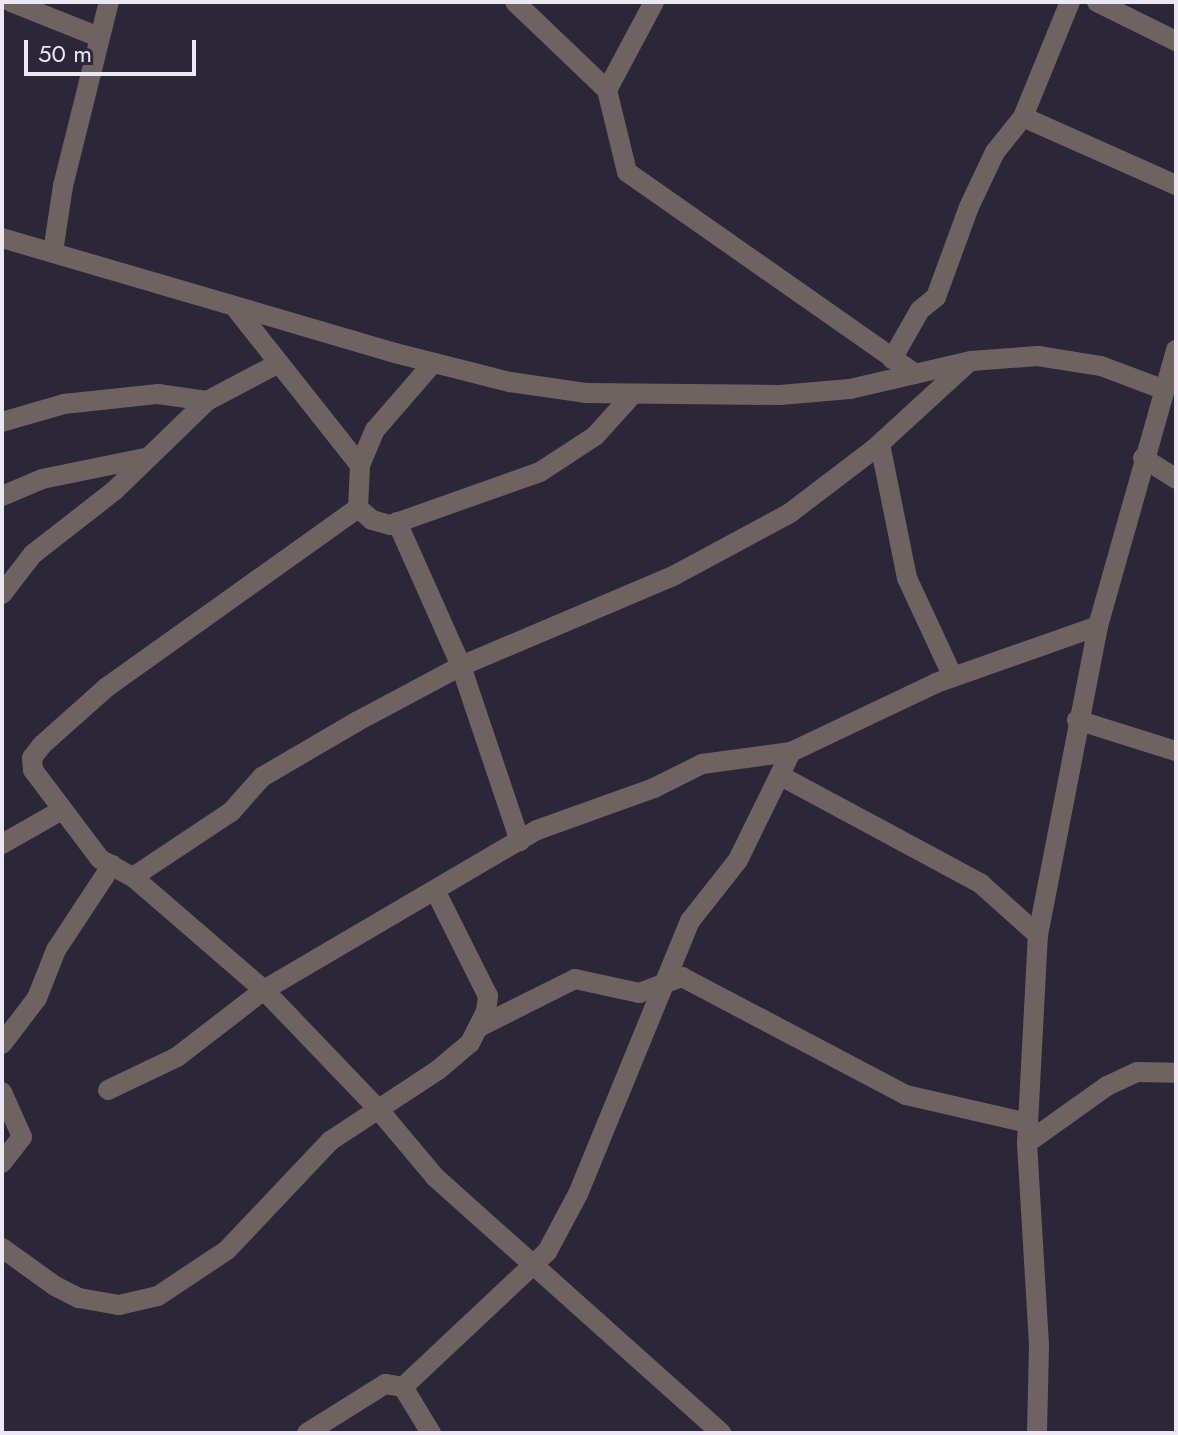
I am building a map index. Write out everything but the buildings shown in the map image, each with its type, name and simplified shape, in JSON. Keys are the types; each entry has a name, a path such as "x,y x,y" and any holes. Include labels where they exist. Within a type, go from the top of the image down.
{"street":[{"path":"11,2 99,37"},
{"path":"53,252 109,2"},
{"path":"515,2 607,90 627,172 915,374"},
{"path":"607,90 654,2"},
{"path":"892,359 920,310 936,297 995,152 1023,117 1070,2"},
{"path":"1097,2 1176,41"},
{"path":"1023,117 1176,185"},
{"path":"2,238 237,310 510,382 633,394 780,395 850,389 971,361 1038,356 1101,366 1162,389"},
{"path":"237,310 360,465"},
{"path":"1037,1433 1039,1345 1027,1133 1038,935 1077,720 1098,626 1162,389 1176,350"},
{"path":"133,877 231,812 262,777 461,666 675,575 790,513 880,444 971,361"},
{"path":"2,594 33,554 85,516 207,401 279,363"},
{"path":"358,508 360,465 375,430 433,363"},
{"path":"2,422 64,404 158,394 207,401"},
{"path":"358,508 372,520 397,522 540,472 595,436 633,394"},
{"path":"880,444 907,578 953,677"},
{"path":"2,496 70,472 145,458"},
{"path":"1143,458 1176,479"},
{"path":"358,508 107,687 42,745 32,758 33,770 60,811 112,865 133,877 264,990 378,1109 435,1177 721,1433"},
{"path":"397,522 461,666 520,841"},
{"path":"108,1090 210,1036 264,990 520,841 702,764 791,752 953,677 1098,626"},
{"path":"1077,720 1176,751"},
{"path":"403,1387 534,1265 556,1238 578,1194 690,921 738,860 791,752"},
{"path":"781,776 980,883 1038,935"},
{"path":"2,844 60,811"},
{"path":"2,1044 37,998 56,950 112,865"},
{"path":"2,1248 79,1298 119,1305 158,1296 227,1250 330,1141 438,1070 470,1043 488,996 436,892"},
{"path":"478,1028 575,979 593,979 639,993 665,980 682,977 906,1095 1027,1133 1137,1072 1176,1073"},
{"path":"2,1092 22,1137 2,1163"},
{"path":"307,1433 385,1384 403,1387 431,1433"}]}
